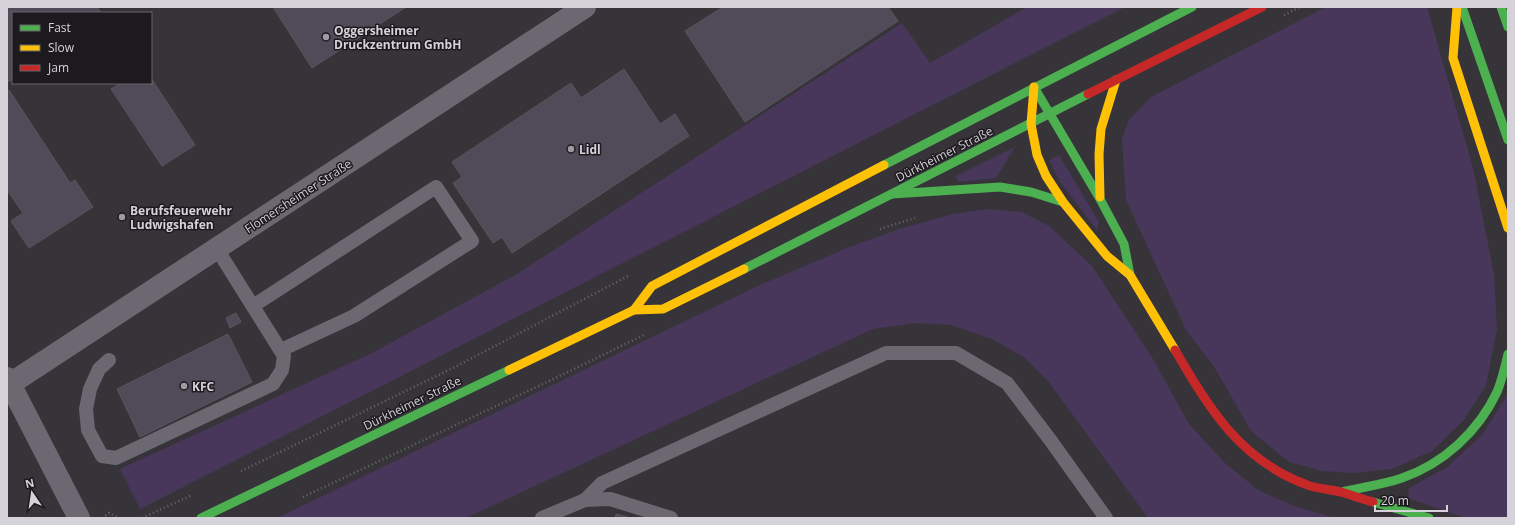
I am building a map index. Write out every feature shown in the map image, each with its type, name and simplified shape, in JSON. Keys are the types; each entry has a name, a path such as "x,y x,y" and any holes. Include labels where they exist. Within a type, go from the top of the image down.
{"main road":[{"name":"Dürkheimer Straße","path":"634,310 652,286 1034,87 1192,7"},
{"name":"Dürkheimer Straße","path":"201,518 634,310 663,309 1262,7"},
{"path":"1457,7 1453,58 1508,228"},
{"path":"1462,7 1508,140"},
{"path":"1501,7 1508,27"},
{"path":"1100,199 1099,154 1102,129 1116,80"},
{"path":"1034,87 1100,199 1124,244 1130,275"},
{"path":"1034,87 1031,124 1038,155 1046,176 1063,202 1107,256 1130,275 1195,384 1220,420 1245,448 1271,468 1306,485 1341,492 1429,518"},
{"path":"892,194 1000,187 1031,192 1063,202"},
{"path":"1341,492 1403,478 1430,466 1454,449 1473,430 1490,406 1503,375 1508,354"}],"street":[{"name":"Flomersheimer Straße","path":"9,381 217,249 585,7"},
{"path":"9,381 79,518"}],"lane":[{"path":"253,306 436,187 472,241 354,316 282,353"},
{"path":"109,360 99,369 90,389 86,409 88,430 102,456 116,458 272,384 282,370 282,353 217,249"},
{"path":"585,500 602,483 886,353 956,353 1007,383 1106,518"},
{"path":"542,518 585,500 610,499 671,518"}],"path":[{"path":"879,229 922,216"},
{"path":"302,498 647,334"},
{"path":"101,518 109,513 119,518"}],"shaded area":[{"path":"1027,7 1125,7 140,509 120,469 372,353 517,274 902,23 930,63"},
{"path":"1326,7 1427,7 1473,168 1494,274 1497,329 1486,386 1463,421 1432,451 1392,469 1353,473 1322,471 1289,462 1251,431 1215,368 1186,330 1126,200 1122,138 1129,120 1151,97"},
{"path":"1015,147 996,178 958,182 956,176"},
{"path":"1059,155 1099,222 1097,230 1060,182 1049,160"},
{"path":"987,209 1022,212 1049,226 1092,266 1153,359 1189,424 1225,463 1258,490 1294,506 1335,518 1148,518 1048,381 1025,358 992,339 951,325 915,323 873,329 466,518 277,518 760,285 847,248 899,229 953,214"},
{"path":"1508,393 1508,518 1465,518 1408,498 1409,488 1446,468 1483,434"}],"building":[{"path":"7,7 97,7 100,12 12,12 12,80 7,82"},
{"name":"Oggersheimer Druckzentrum GmbH","path":"273,7 406,7 312,68"},
{"path":"723,7 888,7 898,21 745,122 685,31"},
{"name":"Lidl","path":"624,69 660,124 675,114 689,136 512,253 502,237 493,243 453,183 462,177 452,162 571,83 581,98"},
{"path":"152,80 195,145 162,166 111,89 119,84 152,84"},
{"path":"9,90 70,183 75,180 93,207 29,248 11,221 23,213 7,190 7,91"},
{"path":"236,313 241,322 230,328 226,318"},
{"name":"KFC","path":"228,334 252,382 140,437 117,389"},
{"path":"616,514 631,518 615,518"}],"traffic: fast":[{"path":"884,165 1192,7"},
{"path":"1462,7 1508,140"},
{"path":"1501,7 1508,27"},
{"path":"1034,87 1100,199 1124,244 1130,275"},
{"path":"744,269 1088,94"},
{"path":"892,194 1000,187 1031,192 1063,202"},
{"path":"1342,492 1387,482 1417,472 1445,455 1458,445 1480,420 1489,407 1499,387 1508,354"},
{"path":"201,518 509,370"},
{"path":"1373,502 1429,518"}],"traffic: slow":[{"path":"1457,7 1453,58 1508,228"},
{"path":"1100,197 1099,154 1101,129 1116,80"},
{"path":"1034,87 1031,124 1037,155 1046,176 1063,202 1107,256 1130,275 1175,350"},
{"path":"634,310 652,286 884,165"},
{"path":"509,370 634,310 663,309 744,269"}],"traffic: jam":[{"path":"1088,94 1262,7"},
{"path":"1175,350 1200,392 1228,429 1244,446 1262,461 1282,473 1309,486 1341,492 1373,502"}],"place":[{"name":"Oggersheimer Druckzentrum GmbH","path":"326,37"},
{"name":"Lidl","path":"571,149"},
{"name":"Berufsfeuerwehr Ludwigshafen","path":"122,217"},
{"name":"KFC","path":"184,386"}]}
